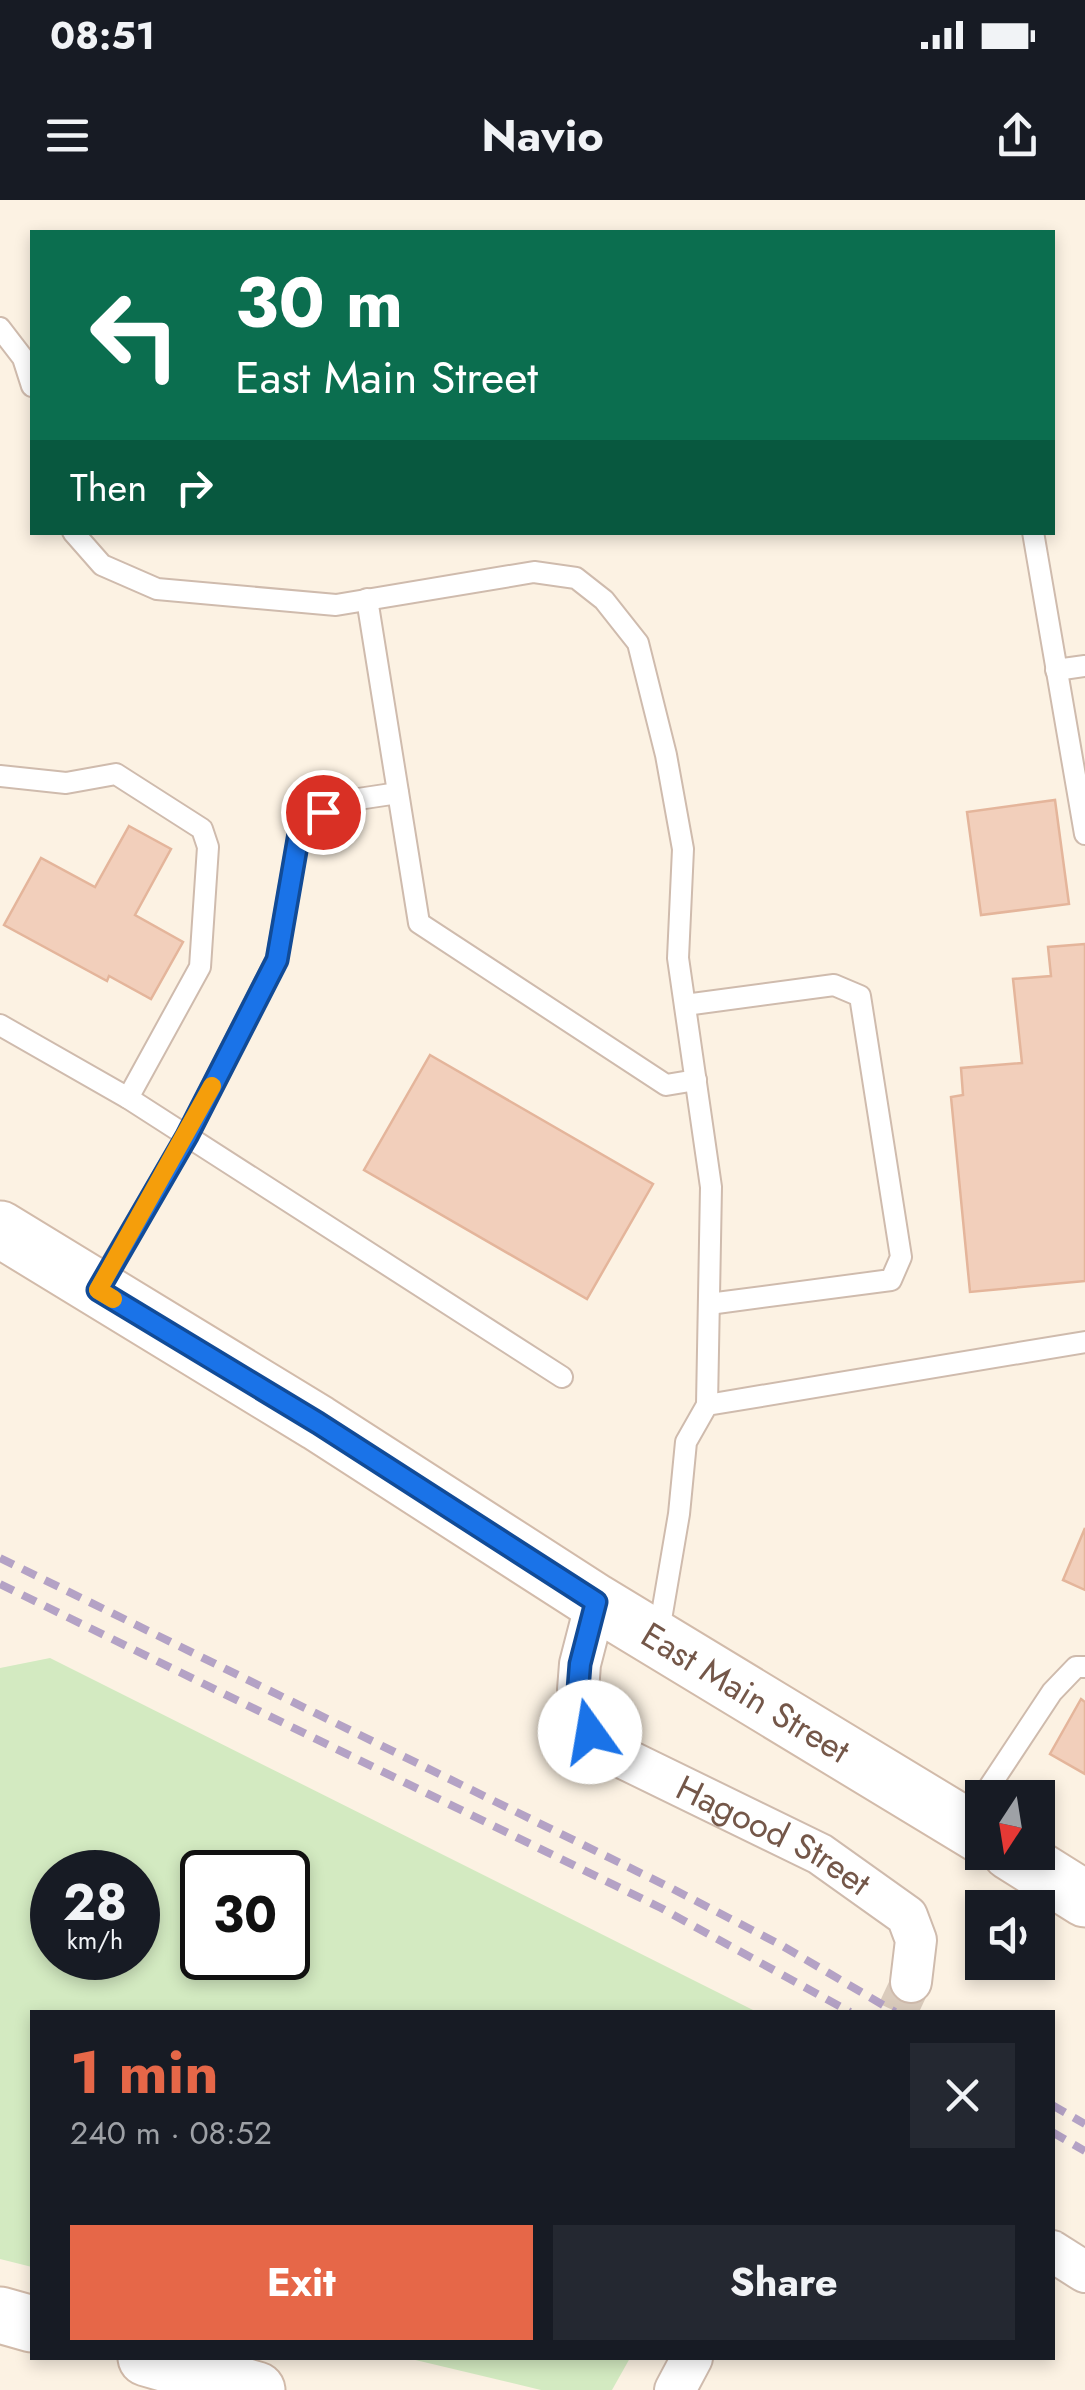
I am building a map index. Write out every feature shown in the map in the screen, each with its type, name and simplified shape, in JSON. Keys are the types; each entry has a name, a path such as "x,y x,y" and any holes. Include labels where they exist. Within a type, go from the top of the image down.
{"main road":[{"name":"East Main Street","path":"0,1228 318,1423 596,1602 965,1825"},
{"name":"East Main Street","path":"1038,1870 1085,1899"},
{"path":"0,2314 30,2323"},
{"path":"153,2360 256,2390"}],"street":[{"name":"Hagood Street","path":"596,1602 580,1664 578,1690 590,1732 621,1757 820,1854 907,1916 916,1940 912,1982"},
{"path":"1055,2253 1085,2272"},
{"path":"675,2390 691,2360"}],"lane":[{"path":"0,328 24,358 30,379"},
{"path":"77,535 102,565 157,589 336,604 534,572 576,578 604,600 638,643 666,755 683,848 678,958 711,1187 707,1406 686,1442 679,1514 658,1639"},
{"path":"1034,535 1085,834"},
{"path":"367,599 419,923 666,1084 696,1080"},
{"path":"1056,670 1085,666"},
{"path":"0,776 66,783 116,774 202,829 208,847 200,968 128,1098"},
{"path":"98,1290 187,1136 277,960 301,822 345,801 398,793"},
{"path":"684,1005 834,985 860,996 901,1257 891,1280 709,1304"},
{"path":"0,1025 128,1098 562,1377"},
{"path":"707,1406 1085,1342"},
{"path":"1012,1780 1052,1692 1076,1667 1085,1666"}],"green space":[{"path":"50,1658 753,2010 30,2010 30,2266 0,2259 0,1668"},
{"path":"415,2360 629,2360 612,2390 541,2390"}],"building":[{"path":"1055,800 1069,904 981,915 967,812"},
{"path":"129,826 171,849 135,915 183,942 151,999 109,976 107,981 4,925 41,858 95,887"},
{"path":"1085,944 1085,1281 970,1292 951,1097 963,1095 961,1068 1022,1063 1013,979 1051,976 1048,947"},
{"path":"430,1055 653,1184 587,1299 364,1170"},
{"path":"1085,1528 1085,1590 1063,1580"},
{"path":"1081,1699 1085,1702 1085,1774 1050,1754"}],"tunnel":[{"path":"898,2010 911,1982"}],"railway":[{"path":"0,1558 671,1888 781,1945 892,2010"},
{"path":"0,1584 661,1908 846,2010"},
{"path":"1055,2107 1085,2124"},
{"path":"1055,2134 1085,2151"}],"slow traffic":[{"path":"113,1299 98,1290 212,1086"}],"route":[{"path":"323,812 301,822 277,960 187,1136 98,1290 318,1423 596,1602 580,1664 578,1690 590,1732"}]}
